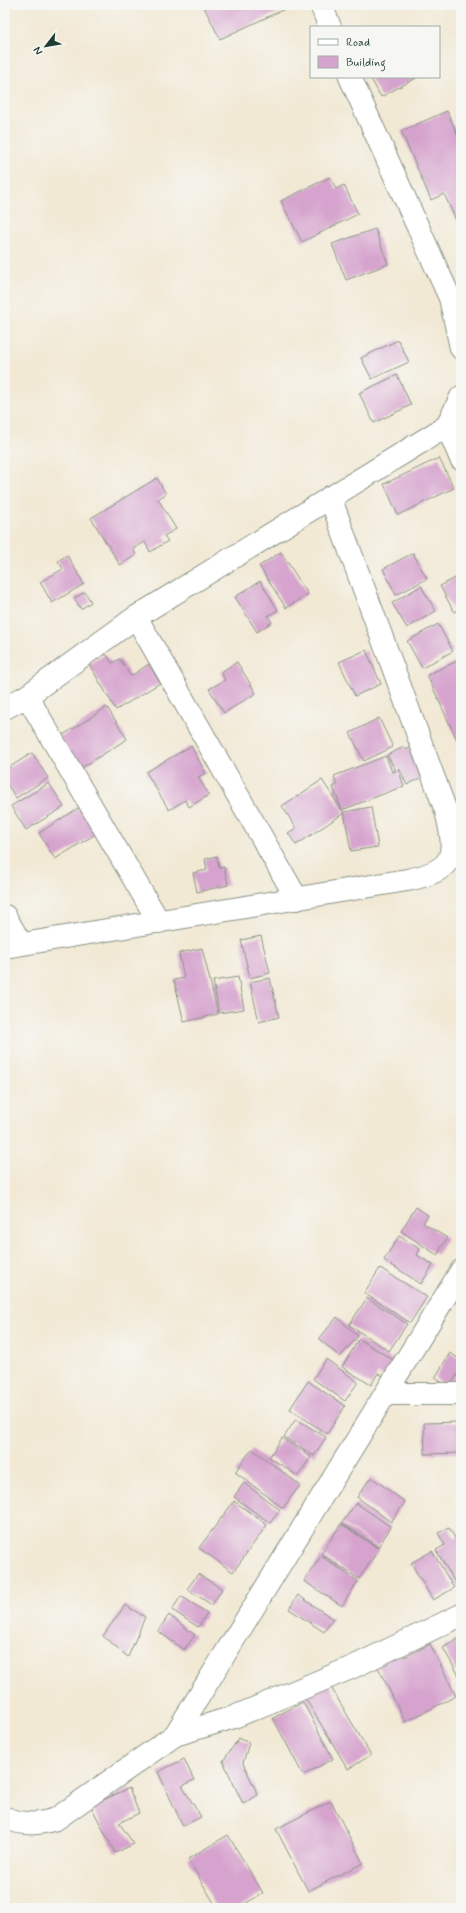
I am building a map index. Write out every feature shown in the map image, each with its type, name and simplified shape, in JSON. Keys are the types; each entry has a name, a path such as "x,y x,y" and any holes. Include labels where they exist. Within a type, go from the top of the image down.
{"street":[{"path":"321,5 330,26"},
{"path":"350,78 450,298 461,348"},
{"path":"5,708 27,696 136,617 447,426 461,397"},
{"path":"447,426 461,459"},
{"path":"5,916 13,946 426,876 439,870 446,864 450,856 453,839 446,811 424,746 330,497"},
{"path":"136,617 297,899"},
{"path":"27,696 159,922"},
{"path":"175,1735 461,1271"},
{"path":"386,1394 461,1394"},
{"path":"5,1818 16,1822 37,1825 56,1819 175,1735 234,1717 352,1667 461,1615"}],"building":[{"path":"203,5 288,5 289,7 220,39"},
{"path":"373,78 416,78 381,97 371,79"},
{"path":"447,111 461,143 461,218 456,220 444,194 431,200 401,131"},
{"path":"461,114 461,127 456,116"},
{"path":"330,177 336,189 344,185 358,214 302,242 281,201"},
{"path":"375,229 388,264 346,280 332,244"},
{"path":"398,340 409,362 372,379 361,358"},
{"path":"397,375 411,405 374,423 359,393"},
{"path":"439,458 454,488 398,515 384,484"},
{"path":"157,478 166,494 158,499 176,529 164,536 168,541 150,552 145,542 133,549 136,555 120,565 91,518"},
{"path":"281,552 308,594 286,608 259,566"},
{"path":"413,553 427,579 396,595 383,569"},
{"path":"67,555 84,584 52,603 40,582 63,569 58,561"},
{"path":"461,575 461,608 454,612 440,586"},
{"path":"260,581 278,610 268,616 272,622 257,632 235,597"},
{"path":"421,586 436,611 407,628 392,603"},
{"path":"85,592 91,602 81,609 74,598"},
{"path":"438,624 453,651 422,668 407,641"},
{"path":"366,650 381,684 355,696 339,662"},
{"path":"106,654 112,663 120,659 131,676 149,664 160,683 116,710 89,664"},
{"path":"457,661 461,671 461,738 457,740 427,675"},
{"path":"237,662 256,693 224,713 209,689 225,680 221,672"},
{"path":"107,707 127,739 80,769 60,737"},
{"path":"379,718 393,747 364,761 350,733"},
{"path":"191,746 206,773 198,777 209,795 189,807 185,800 169,810 146,772"},
{"path":"413,746 427,775 407,785 399,768 398,769 404,786 342,810 333,787 337,785 334,776 386,756 392,772 396,771 387,755 404,747 406,750"},
{"path":"32,753 48,778 16,798 5,781 5,770"},
{"path":"322,780 344,813 296,845 288,833 296,828 282,806"},
{"path":"49,783 64,807 26,830 11,806"},
{"path":"83,805 99,832 55,859 39,833"},
{"path":"371,807 378,847 351,851 344,812"},
{"path":"217,856 219,868 224,867 228,885 197,892 193,873 207,870 205,859"},
{"path":"261,936 270,973 250,978 241,940"},
{"path":"202,948 218,1014 184,1022 174,980 184,978 179,953"},
{"path":"238,977 244,1009 219,1013 213,981"},
{"path":"270,978 279,1017 259,1022 250,982"},
{"path":"416,1207 428,1215 423,1223 447,1238 437,1255 401,1231"},
{"path":"399,1236 420,1249 417,1255 433,1265 421,1284 384,1260"},
{"path":"380,1268 427,1297 410,1323 364,1293"},
{"path":"367,1298 407,1324 389,1351 349,1325"},
{"path":"337,1317 358,1336 340,1357 319,1339"},
{"path":"359,1339 395,1361 385,1377 378,1373 371,1385 342,1367"},
{"path":"450,1353 461,1360 461,1369 449,1387 435,1378"},
{"path":"326,1359 358,1382 345,1401 313,1379"},
{"path":"308,1381 345,1406 327,1434 290,1409"},
{"path":"296,1419 326,1437 314,1456 284,1437"},
{"path":"461,1422 461,1453 425,1454 424,1423"},
{"path":"282,1438 311,1457 298,1476 269,1457"},
{"path":"252,1449 300,1485 283,1508 235,1472"},
{"path":"371,1477 405,1502 391,1522 357,1497"},
{"path":"244,1483 280,1510 270,1523 234,1497"},
{"path":"234,1501 267,1525 233,1572 199,1548"},
{"path":"356,1503 391,1527 378,1547 342,1523"},
{"path":"341,1524 379,1549 359,1579 321,1554"},
{"path":"449,1528 455,1538 461,1534 460,1591 436,1550 445,1545 438,1533"},
{"path":"432,1551 454,1588 433,1600 411,1563"},
{"path":"321,1556 358,1581 342,1606 304,1581"},
{"path":"198,1574 222,1589 212,1605 187,1589"},
{"path":"298,1595 333,1619 324,1632 289,1609"},
{"path":"181,1596 207,1613 198,1627 172,1610"},
{"path":"125,1605 145,1617 128,1657 103,1636"},
{"path":"169,1615 195,1635 184,1650 158,1631"},
{"path":"461,1637 461,1679 443,1648"},
{"path":"430,1644 456,1696 405,1722 374,1659 400,1647 405,1657"},
{"path":"329,1684 371,1755 348,1769 305,1698"},
{"path":"303,1702 333,1759 303,1775 273,1718"},
{"path":"239,1738 249,1743 243,1763 258,1795 243,1804 223,1761"},
{"path":"184,1759 194,1780 182,1786 201,1817 183,1826 158,1772"},
{"path":"129,1788 139,1813 119,1823 134,1844 115,1853 91,1806"},
{"path":"331,1801 363,1863 308,1891 276,1829"},
{"path":"228,1835 263,1893 238,1908 217,1908 188,1859"}]}
